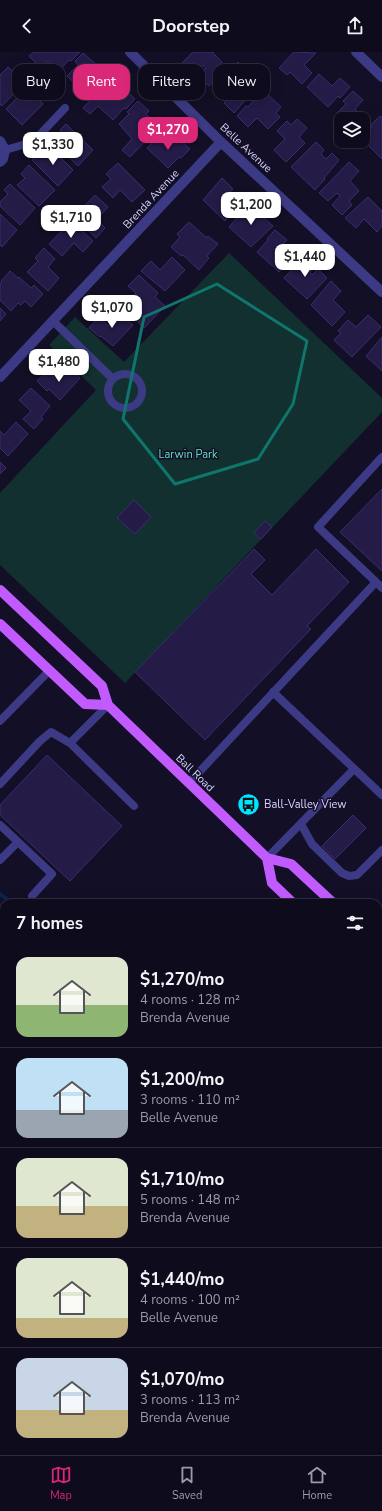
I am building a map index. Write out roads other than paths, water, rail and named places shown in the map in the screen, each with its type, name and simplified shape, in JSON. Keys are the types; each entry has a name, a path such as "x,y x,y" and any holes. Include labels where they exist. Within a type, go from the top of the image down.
{"main road":[{"name":"Ball Road","path":"0,590 102,686 108,705 267,858 291,864 329,899"},
{"path":"0,624 85,704 108,705"},
{"path":"267,858 272,883 289,899"}],"street":[{"name":"Belle Avenue","path":"130,52 221,142 382,292"},
{"path":"356,52 382,77"},
{"name":"Brenda Avenue","path":"0,377 221,142"},
{"path":"0,162 3,159 3,146"}],"lane":[{"path":"3,146 33,142 66,108"},
{"path":"53,321 113,379"},
{"path":"124,373 134,376 139,380 143,391 139,401 129,407 118,406 114,403 109,394 108,388 113,379 124,373"},
{"path":"188,783 273,692 379,585 318,527 382,457"},
{"path":"0,721 50,670"},
{"path":"273,692 382,795"},
{"path":"70,743 108,705"},
{"path":"0,784 40,741 51,732 70,743 134,806"},
{"path":"267,858 354,769"},
{"path":"301,824 312,844 342,873 349,876 357,875 382,850"},
{"path":"0,825 52,874 32,896"},
{"path":"0,860 18,842"}],"waterway":[{"path":"0,894 7,899"}],"place":[{"name":"Ball-Valley View","path":"249,804"}],"park label":[{"name":"Larwin Park","path":"188,454"}]}
